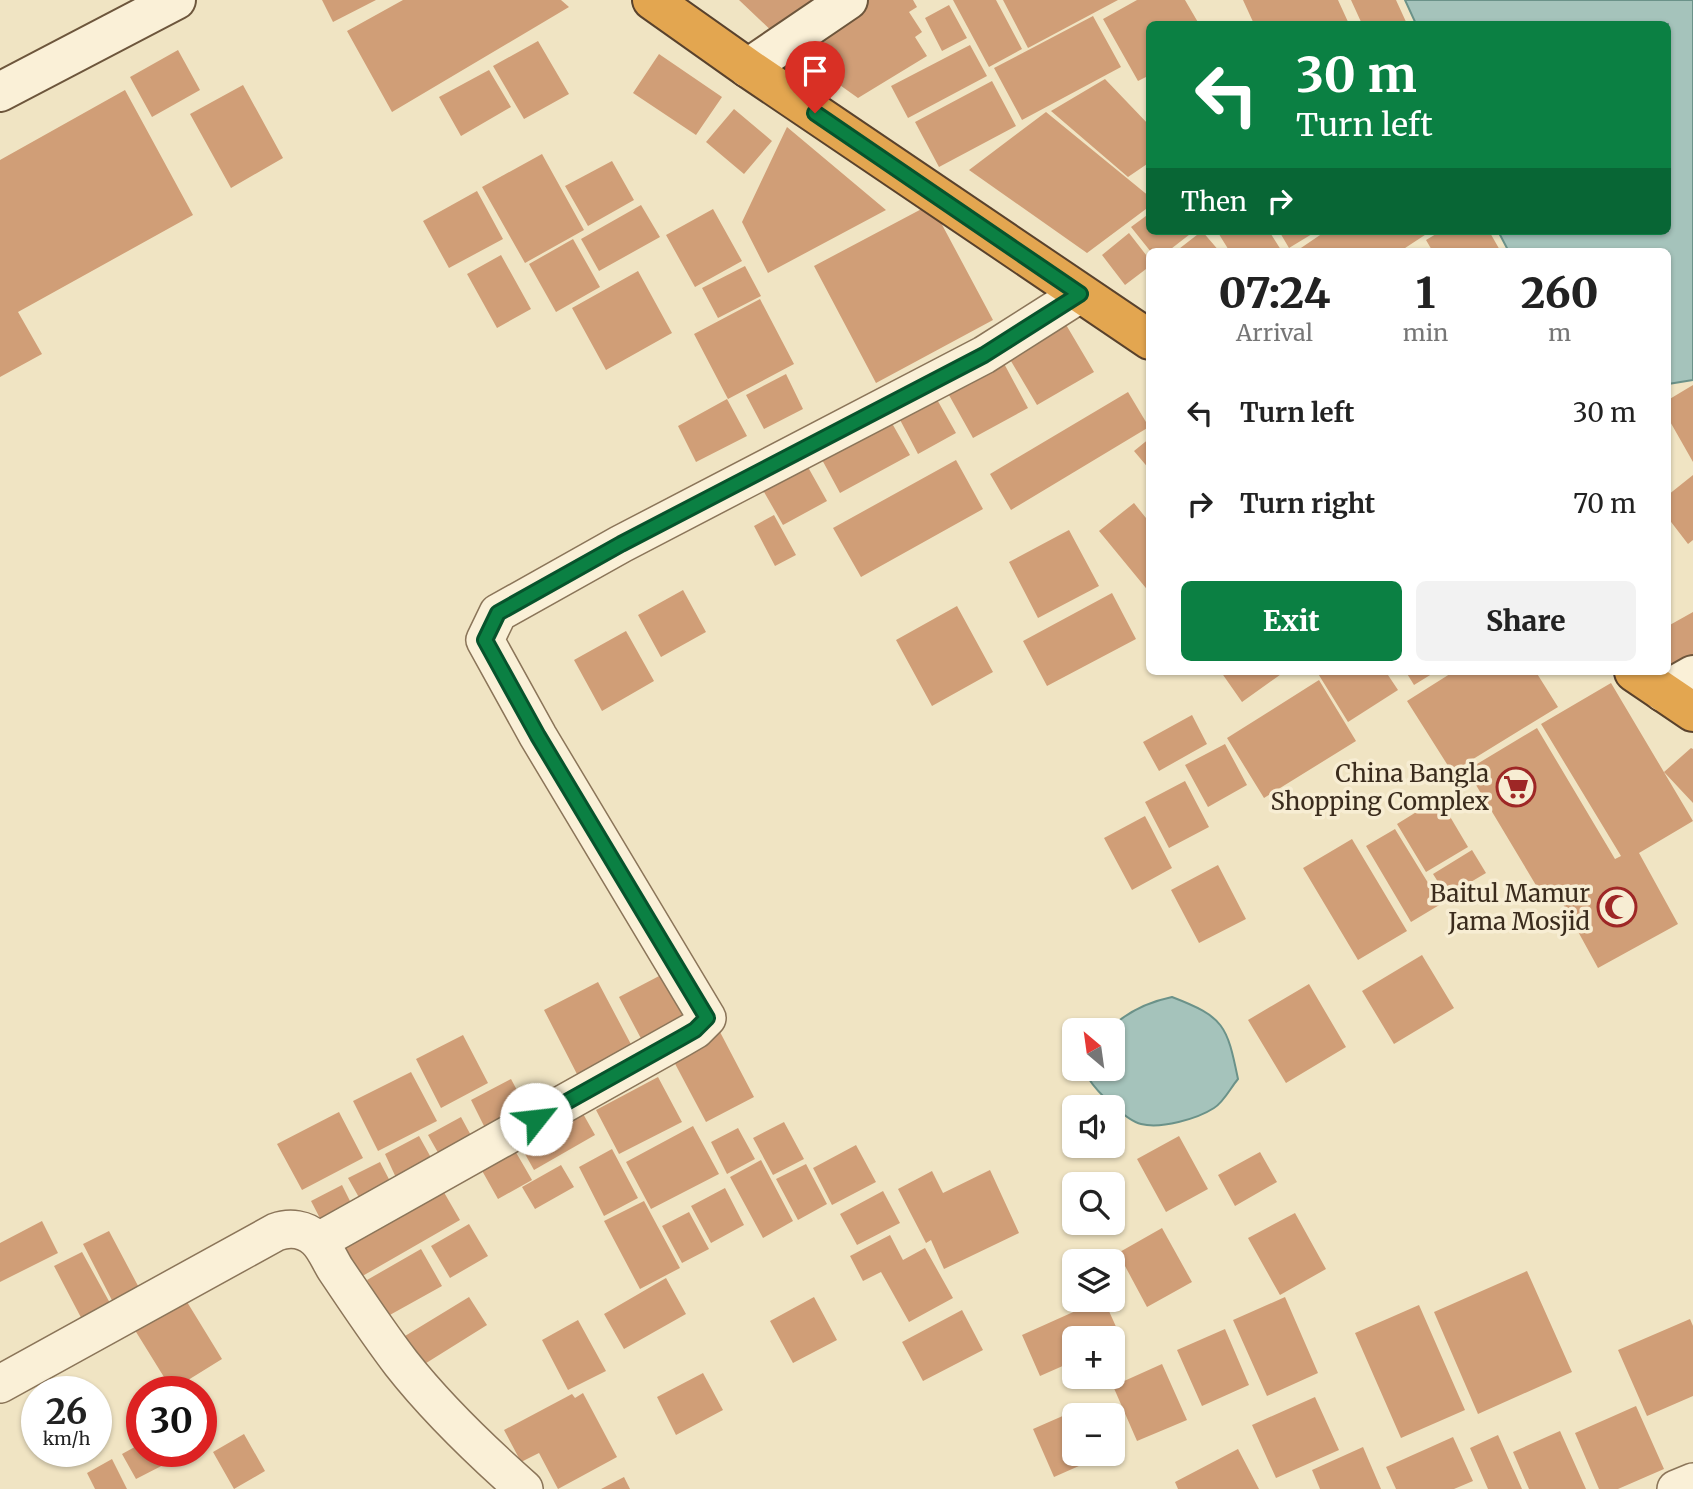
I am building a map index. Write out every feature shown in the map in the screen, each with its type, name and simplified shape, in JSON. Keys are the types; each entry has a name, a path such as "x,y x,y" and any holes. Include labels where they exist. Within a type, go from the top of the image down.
{"highway":[{"path":"652,0 1146,338"}],"street":[{"path":"0,92 176,0"},
{"path":"748,68 848,0"},
{"path":"319,1241 695,1030 707,1018 545,748 485,640 498,613 621,544 984,355 1080,294"},
{"path":"0,1384 276,1232 284,1229 302,1231 319,1241 401,1363 474,1444 524,1489"},
{"path":"1676,1489 1693,1482"}],"water":[{"path":"1405,0 1693,0 1693,380 1671,384 1671,248 1507,248 1500,235 1671,235 1671,21 1415,21"},
{"path":"1172,997 1213,1017 1226,1035 1238,1079 1221,1102 1207,1112 1168,1124 1149,1125 1135,1122 1125,1115 1125,1095 1103,1095 1092,1082 1125,1082 1125,1018 1123,1018 1154,1002"}],"building":[{"path":"322,0 376,0 333,22"},
{"path":"403,0 561,0 569,7 392,112 347,31"},
{"path":"739,0 831,0 779,38"},
{"path":"868,0 913,0 917,7 909,12 922,32 915,37 927,56 858,98 795,53"},
{"path":"953,0 996,0 1022,49 989,67"},
{"path":"1003,0 1118,0 1028,48"},
{"path":"1137,0 1185,0 1197,21 1146,21 1146,77 1138,81 1103,19"},
{"path":"1243,0 1338,0 1348,21 1253,21"},
{"path":"1351,0 1396,0 1406,21 1361,21"},
{"path":"949,5 967,38 942,51 925,18"},
{"path":"1093,16 1121,67 1022,120 994,68"},
{"path":"538,41 569,94 524,119 493,66"},
{"path":"970,45 987,76 908,118 891,86"},
{"path":"178,50 200,90 152,117 130,77"},
{"path":"659,54 722,97 696,135 633,93"},
{"path":"489,70 511,107 461,136 439,97"},
{"path":"1105,79 1146,122 1146,165 1128,177 1051,111"},
{"path":"992,81 1016,126 939,167 915,122"},
{"path":"243,85 283,158 231,188 190,114"},
{"path":"125,90 193,215 18,312 42,354 0,377 0,160"},
{"path":"734,109 772,141 744,174 706,142"},
{"path":"1046,112 1146,194 1146,209 1087,253 969,170"},
{"path":"787,127 886,210 768,273 742,222"},
{"path":"542,154 584,230 525,263 482,187"},
{"path":"612,161 634,200 588,226 565,186"},
{"path":"477,191 503,239 449,268 423,221"},
{"path":"931,204 993,320 876,383 814,266"},
{"path":"641,205 660,237 599,271 581,239"},
{"path":"713,209 742,261 695,287 666,235"},
{"path":"1146,216 1146,235 1189,235 1172,248 1148,248 1131,227"},
{"path":"1129,233 1146,255 1146,269 1125,285 1102,255"},
{"path":"1197,235 1205,235 1217,248 1180,248"},
{"path":"1219,235 1272,235 1280,248 1228,248"},
{"path":"1281,235 1310,235 1289,248"},
{"path":"1320,235 1425,235 1405,248 1301,248"},
{"path":"1434,235 1491,235 1499,248 1431,248 1426,240"},
{"path":"573,239 600,287 556,312 529,264"},
{"path":"501,255 531,309 497,328 467,274"},
{"path":"745,266 761,296 718,318 702,288"},
{"path":"638,271 672,333 606,370 572,308"},
{"path":"760,299 794,364 728,399 694,334"},
{"path":"1065,323 1094,372 1037,405 1008,356"},
{"path":"1001,358 1028,408 973,438 945,388"},
{"path":"786,374 803,409 764,429 746,395"},
{"path":"1693,385 1693,462 1671,423 1671,398"},
{"path":"1128,392 1146,422 1146,429 1011,510 990,474"},
{"path":"935,396 956,433 918,454 898,416"},
{"path":"727,399 747,436 696,462 678,426"},
{"path":"889,418 910,455 840,493 820,456"},
{"path":"1146,441 1146,465 1134,451"},
{"path":"804,460 827,501 783,525 760,485"},
{"path":"956,460 983,509 861,577 833,528"},
{"path":"1693,475 1693,540 1688,544 1671,522 1671,493"},
{"path":"1134,503 1146,518 1146,588 1099,531"},
{"path":"774,515 796,555 775,566 754,526"},
{"path":"1069,530 1099,586 1038,618 1009,562"},
{"path":"683,590 706,632 661,657 638,615"},
{"path":"1112,593 1136,639 1047,686 1023,641"},
{"path":"957,606 993,672 932,706 896,640"},
{"path":"1693,612 1693,668 1671,672 1671,624"},
{"path":"626,631 654,681 602,711 574,660"},
{"path":"1223,675 1280,675 1242,702"},
{"path":"1319,675 1388,675 1398,690 1348,722"},
{"path":"1408,675 1430,675 1414,685"},
{"path":"1448,675 1538,675 1558,707 1452,772 1407,701"},
{"path":"1319,680 1356,741 1264,798 1227,738"},
{"path":"1611,683 1693,821 1639,853 1678,924 1598,968 1558,895 1546,902 1467,770 1537,728 1615,859 1621,856 1541,724"},
{"path":"1192,715 1207,744 1159,771 1143,742"},
{"path":"1225,744 1247,785 1208,807 1185,765"},
{"path":"1693,749 1693,803 1664,772"},
{"path":"1185,781 1209,827 1169,848 1145,802"},
{"path":"1439,798 1468,847 1426,872 1397,824"},
{"path":"1145,816 1172,868 1132,890 1104,838"},
{"path":"1395,829 1441,904 1411,922 1366,846"},
{"path":"1352,839 1407,931 1358,960 1303,868"},
{"path":"1472,850 1486,873 1447,896 1433,874"},
{"path":"1218,865 1246,919 1199,943 1171,890"},
{"path":"1422,955 1454,1008 1394,1044 1362,991"},
{"path":"661,975 687,1024 645,1046 619,997"},
{"path":"598,982 634,1050 579,1078 544,1010"},
{"path":"1309,984 1346,1047 1286,1083 1248,1020"},
{"path":"720,1032 754,1097 706,1122 672,1058"},
{"path":"463,1035 488,1083 441,1108 416,1059"},
{"path":"411,1072 437,1121 378,1151 353,1101"},
{"path":"658,1077 682,1122 619,1154 596,1110"},
{"path":"511,1079 527,1109 486,1130 471,1100"},
{"path":"577,1103 595,1135 534,1170 516,1138"},
{"path":"339,1112 363,1158 302,1190 277,1144"},
{"path":"461,1117 474,1141 441,1158 428,1135"},
{"path":"784,1122 804,1159 773,1175 753,1138"},
{"path":"693,1126 719,1174 651,1209 626,1162"},
{"path":"738,1128 755,1159 727,1174 711,1142"},
{"path":"419,1136 434,1163 398,1182 385,1154"},
{"path":"1179,1136 1208,1189 1166,1212 1137,1159"},
{"path":"510,1142 532,1180 498,1199 476,1160"},
{"path":"856,1145 876,1182 832,1205 813,1168"},
{"path":"612,1149 638,1198 604,1216 579,1167"},
{"path":"1260,1152 1277,1182 1235,1206 1218,1175"},
{"path":"761,1160 793,1221 763,1238 730,1177"},
{"path":"380,1162 392,1185 361,1201 348,1178"},
{"path":"806,1164 827,1204 798,1220 776,1179"},
{"path":"561,1165 574,1187 535,1209 522,1187"},
{"path":"990,1170 1019,1233 944,1269 931,1240 926,1243 898,1189 932,1171 943,1193"},
{"path":"438,1182 460,1220 359,1278 337,1239"},
{"path":"342,1185 355,1211 324,1226 311,1201"},
{"path":"725,1188 744,1225 711,1243 691,1206"},
{"path":"883,1191 900,1223 857,1245 840,1214"},
{"path":"644,1201 680,1268 640,1289 604,1221"},
{"path":"689,1212 709,1249 682,1263 662,1226"},
{"path":"1295,1213 1326,1269 1280,1295 1248,1238"},
{"path":"42,1221 58,1253 0,1282 0,1243"},
{"path":"469,1224 488,1256 450,1278 431,1246"},
{"path":"1162,1228 1192,1282 1147,1307 1125,1266 1125,1249"},
{"path":"109,1231 145,1299 118,1312 83,1244"},
{"path":"890,1235 903,1260 925,1248 953,1298 909,1322 881,1272 863,1281 850,1256"},
{"path":"421,1249 442,1286 388,1316 367,1280"},
{"path":"82,1252 116,1314 87,1329 54,1266"},
{"path":"1527,1271 1572,1372 1478,1414 1434,1312"},
{"path":"666,1278 686,1314 624,1349 604,1314"},
{"path":"184,1297 222,1359 195,1376 163,1376 133,1327"},
{"path":"469,1297 487,1325 423,1365 405,1336"},
{"path":"814,1297 837,1340 793,1363 770,1321"},
{"path":"1285,1297 1318,1373 1267,1396 1233,1320"},
{"path":"1419,1305 1465,1410 1401,1438 1355,1333"},
{"path":"962,1310 983,1350 923,1381 902,1342"},
{"path":"1073,1312 1109,1312 1116,1326 1062,1326 1062,1366 1040,1376 1022,1335"},
{"path":"1690,1319 1693,1326 1693,1396 1647,1416 1618,1350"},
{"path":"578,1320 606,1371 568,1390 542,1340"},
{"path":"1225,1329 1249,1385 1202,1406 1177,1350"},
{"path":"1162,1364 1187,1420 1137,1441 1125,1414 1125,1403 1120,1403 1114,1389 1125,1389 1125,1381"},
{"path":"703,1373 723,1410 676,1435 657,1397"},
{"path":"583,1393 617,1457 558,1489 539,1453 521,1462 504,1430 572,1394 575,1398"},
{"path":"1315,1397 1339,1450 1276,1478 1252,1425"},
{"path":"1636,1406 1664,1469 1618,1489 1599,1489 1575,1433"},
{"path":"1062,1416 1062,1466 1079,1466 1054,1477 1033,1429"},
{"path":"1560,1431 1586,1489 1529,1489 1513,1452"},
{"path":"244,1434 265,1471 234,1489 217,1459 217,1450"},
{"path":"1498,1435 1522,1489 1488,1489 1470,1448"},
{"path":"1453,1437 1473,1481 1454,1489 1396,1489 1386,1467"},
{"path":"1363,1447 1381,1489 1320,1489 1312,1470"},
{"path":"1238,1449 1259,1489 1178,1489 1175,1482"},
{"path":"112,1459 127,1489 95,1489 87,1473 98,1467 112,1467"},
{"path":"129,1467 159,1467 136,1479"},
{"path":"624,1477 630,1489 601,1489"}],"place":[{"name":"China Bangla Shopping Complex","path":"1516,787"},
{"name":"Baitul Mamur Jama Mosjid","path":"1617,907"}],"route":[{"path":"536,1119 695,1030 707,1018 538,736 485,640 498,613 621,544 984,355 1080,294 815,113"}]}
